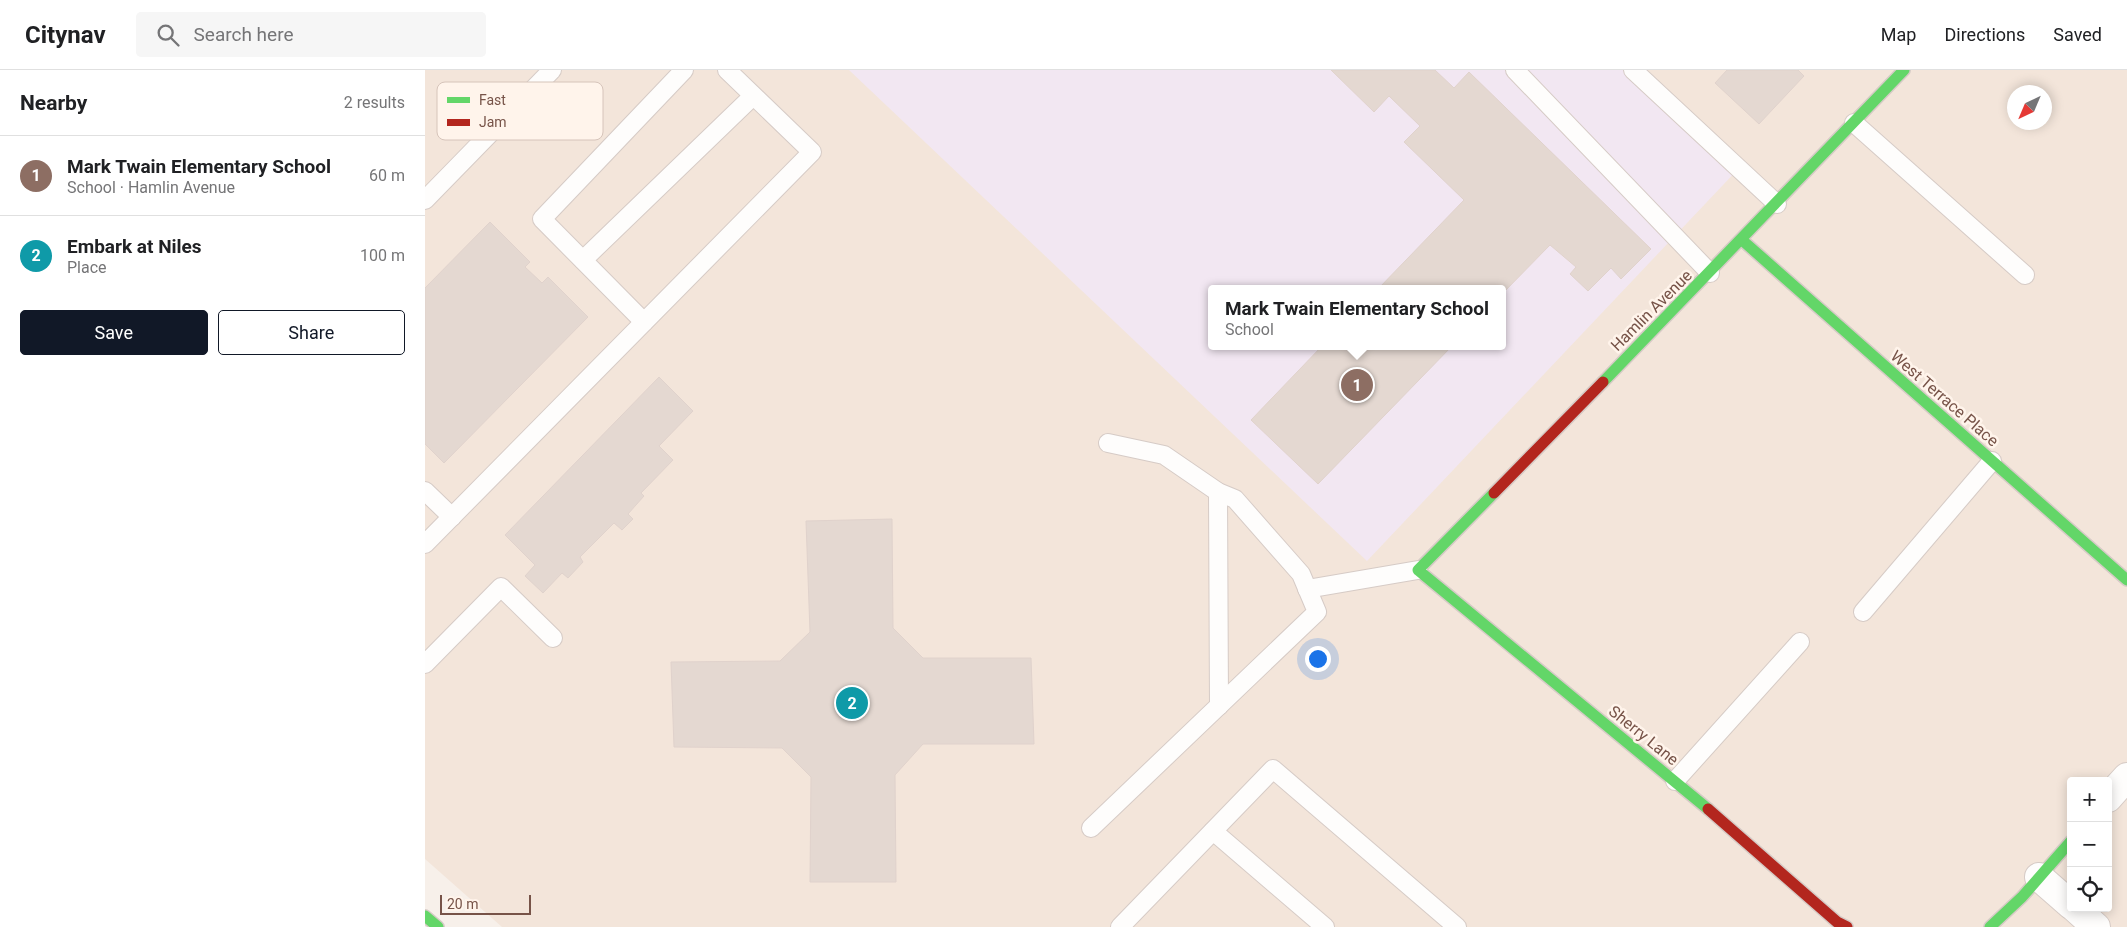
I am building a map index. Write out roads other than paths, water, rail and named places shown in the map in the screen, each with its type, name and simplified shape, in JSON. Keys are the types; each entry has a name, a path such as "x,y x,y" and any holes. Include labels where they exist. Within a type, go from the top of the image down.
{"street":[{"name":"Hamlin Avenue","path":"1418,570 1743,240 1904,70"},
{"name":"West Terrace Place","path":"1743,240 2127,580"},
{"name":"Sherry Lane","path":"1418,570 1675,781 1837,922 1847,927"},
{"path":"2112,794 2127,777"},
{"path":"1990,927 2022,897 2067,846"},
{"path":"2039,877 2067,902"},
{"path":"2079,912 2096,927"},
{"path":"425,916 438,927"}],"lane":[{"path":"540,82 552,70"},
{"path":"644,322 542,219 684,70"},
{"path":"425,544 812,152 727,70"},
{"path":"1515,70 1710,273"},
{"path":"1633,70 1777,204"},
{"path":"583,260 753,96"},
{"path":"1854,123 2025,275"},
{"path":"425,200 484,140"},
{"path":"1091,828 1317,612 1301,574 1235,499 1218,492 1163,455 1108,444"},
{"path":"1863,612 1992,461"},
{"path":"425,491 452,517"},
{"path":"1218,492 1219,706"},
{"path":"1307,589 1418,570"},
{"path":"425,664 501,587 553,638"},
{"path":"1675,781 1800,642"},
{"path":"1120,927 1273,769 1457,927"},
{"path":"1213,831 1325,927"}],"place":[{"name":"Mark Twain Elementary School","path":"1357,385"},
{"name":"Embark at Niles","path":"852,703"}]}
